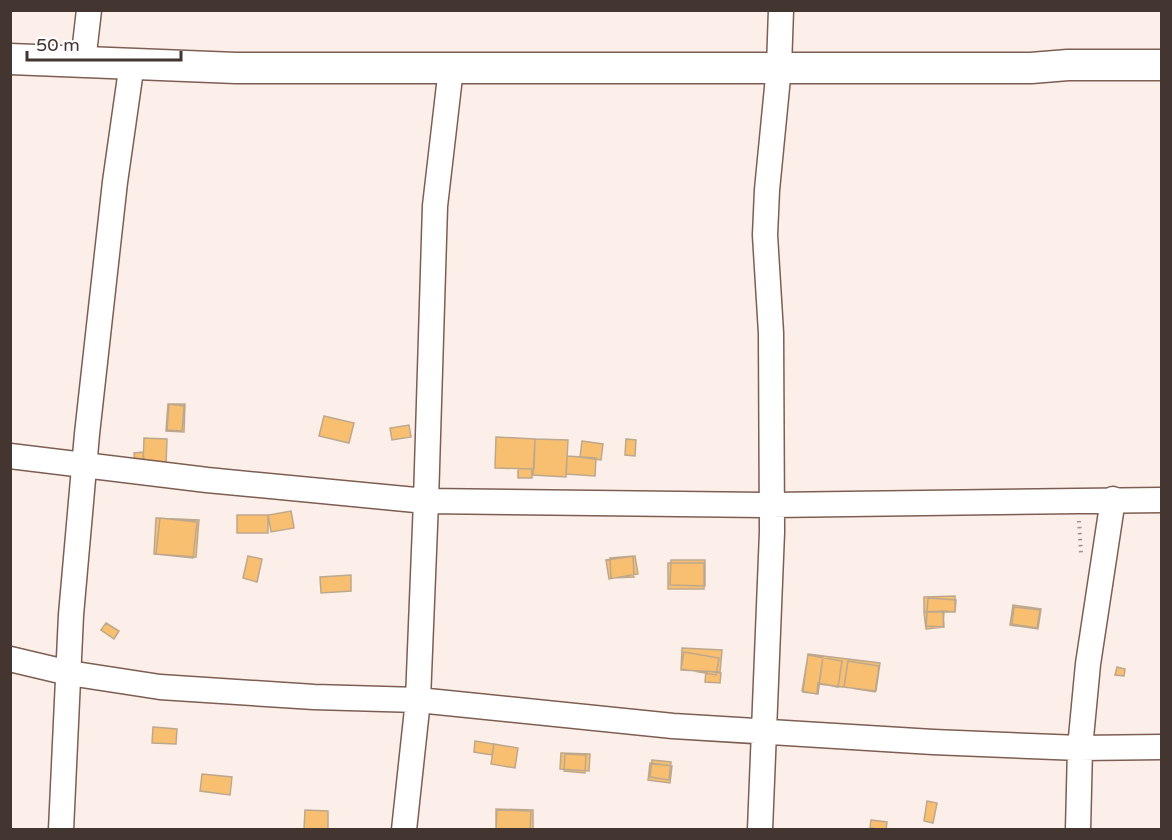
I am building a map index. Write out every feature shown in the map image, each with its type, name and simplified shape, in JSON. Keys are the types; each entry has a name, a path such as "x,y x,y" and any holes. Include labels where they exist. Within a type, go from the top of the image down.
{"main road":[{"path":"10,59 236,68 1031,68 1068,65 1161,65"}],"street":[{"path":"83,62 89,10"},
{"path":"760,830 772,505 771,333 765,235 781,10"},
{"path":"61,830 71,615 84,465 115,182 132,63"},
{"path":"404,830 418,700 435,206 451,68"},
{"path":"10,456 297,490 426,501 772,505 1161,500"},
{"path":"1078,830 1080,748 1094,621 1113,499"},
{"path":"10,659 69,673 160,687 314,697 418,700 574,717 763,732 1080,748 1161,747"}],"building":[{"path":"168,404 185,404 184,432 166,431"},
{"path":"169,404 184,406 182,431 167,430"},
{"path":"324,416 354,423 349,443 319,436"},
{"path":"409,425 411,437 392,440 390,428"},
{"path":"496,437 535,439 534,469 495,468"},
{"path":"144,438 167,439 166,465 143,465"},
{"path":"535,439 568,440 566,477 533,475"},
{"path":"626,439 636,440 635,456 625,455"},
{"path":"582,441 603,444 601,460 580,457"},
{"path":"143,452 145,465 135,465 134,453"},
{"path":"567,456 596,458 595,476 566,474"},
{"path":"518,469 532,469 532,478 518,478"},
{"path":"291,511 294,528 271,532 268,515"},
{"path":"237,515 268,515 268,533 237,533"},
{"path":"156,518 199,520 196,557 154,554"},
{"path":"160,518 197,522 193,558 156,554"},
{"path":"248,556 262,559 257,582 243,578"},
{"path":"633,556 634,577 611,578 610,558"},
{"path":"635,556 638,574 609,579 606,560"},
{"path":"671,560 705,560 705,586 670,585"},
{"path":"668,563 704,563 704,589 668,589"},
{"path":"351,575 351,591 321,593 320,577"},
{"path":"955,596 955,612 924,612 924,597"},
{"path":"928,598 956,600 955,612 944,611 943,627 926,626"},
{"path":"1013,605 1041,609 1038,629 1010,625"},
{"path":"1014,607 1040,610 1037,628 1012,624"},
{"path":"943,611 944,627 926,629 924,612"},
{"path":"106,623 119,631 114,639 101,630"},
{"path":"682,648 722,650 720,672 681,670"},
{"path":"684,652 719,658 716,675 681,669"},
{"path":"808,654 823,656 818,694 803,692"},
{"path":"808,655 842,661 838,687 818,683 817,694 802,691"},
{"path":"823,656 880,663 876,691 819,684"},
{"path":"848,661 879,666 875,692 844,687"},
{"path":"1117,667 1125,669 1124,676 1115,675"},
{"path":"706,671 721,673 720,683 705,682"},
{"path":"153,727 177,729 176,744 152,743"},
{"path":"475,741 494,744 492,755 474,752"},
{"path":"494,744 518,748 515,768 491,764"},
{"path":"561,753 590,754 589,771 560,769"},
{"path":"565,754 586,755 585,773 564,771"},
{"path":"652,760 671,762 669,780 650,777"},
{"path":"650,763 672,766 670,783 648,780"},
{"path":"202,774 232,777 230,795 200,791"},
{"path":"927,801 937,803 933,823 924,821"},
{"path":"496,809 533,810 533,830 496,829"},
{"path":"305,810 328,811 328,829 304,829"},
{"path":"497,810 531,811 530,830 496,830"},
{"path":"871,820 887,822 886,830 870,828"}]}
